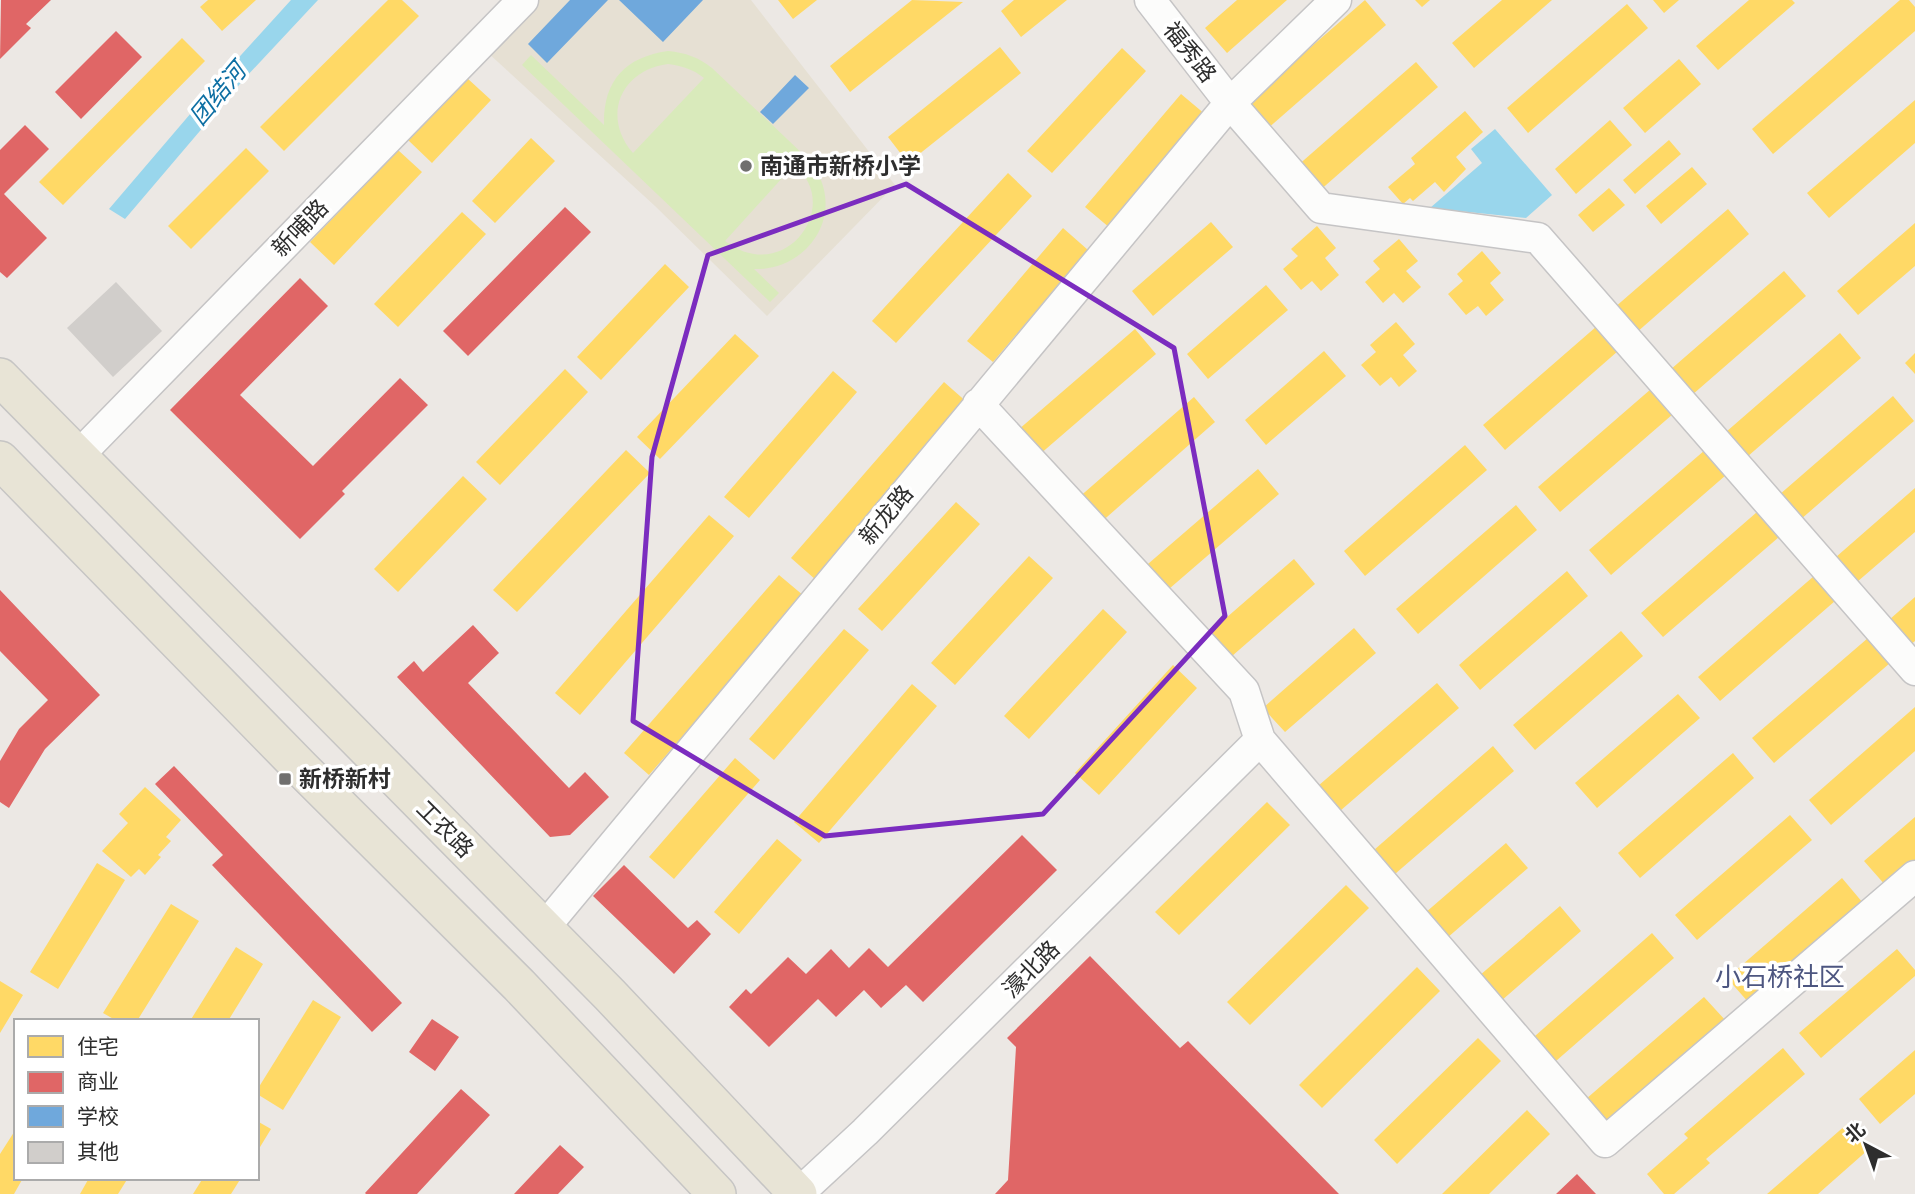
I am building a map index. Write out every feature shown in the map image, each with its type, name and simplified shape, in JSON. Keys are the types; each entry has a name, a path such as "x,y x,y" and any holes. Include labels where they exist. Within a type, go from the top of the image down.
{"main road":[{"name":"工农路","path":"0,377 76,457 544,928 798,1194"},
{"path":"0,460 301,768 519,985 717,1194"}],"street":[{"name":"新哺路","path":"76,457 523,0"},
{"name":"福秀路","path":"1150,0 1230,103 1321,208 1538,237 1915,670"},
{"name":"新龙路","path":"544,928 1230,103 1336,0"},
{"path":"978,404 1244,691 1260,740 1605,1142 1915,876"},
{"name":"濠北路","path":"798,1194 865,1132 1260,740"}],"highlighted area":[{"path":"906,184 1174,348 1225,616 1043,814 825,836 633,721 652,457 708,255"}],"shaded area":[{"name":"南通市新桥小学","path":"538,0 751,0 895,185 767,316 655,206 487,52"}],"green space":[{"path":"668,51 680,53 697,58 712,68 806,157 820,178 826,202 824,218 810,245 785,263 754,269 779,293 770,302 522,65 531,55 604,125 612,84 629,65 653,54","holes":["668,64 687,68 704,78 633,153 623,139 618,124 621,97 638,75","794,165 808,182 813,200 810,219 801,235 786,248 768,254 747,253 725,241"]}],"water":[{"name":"团结河","path":"291,0 318,0 245,78 125,219 109,209 232,65"},
{"path":"1495,129 1552,195 1526,218 1430,208 1482,163 1471,149"}],"building: 住宅":[{"path":"208,0 256,0 222,31 200,7"},
{"path":"388,0 402,0 419,16 284,151 260,127"},
{"path":"778,0 817,0 793,19"},
{"path":"912,0 963,2 850,92 830,66"},
{"path":"1014,0 1067,0 1021,37 1001,11"},
{"path":"1237,0 1287,0 1227,53 1205,28"},
{"path":"1365,0 1386,25 1266,130 1244,105"},
{"path":"1415,0 1430,0 1422,7"},
{"path":"1502,0 1552,0 1474,68 1452,43"},
{"path":"1653,0 1679,0 1664,13"},
{"path":"1749,0 1792,0 1795,3 1718,70 1696,46"},
{"path":"1900,0 1909,0 1915,7 1915,31 1773,154 1752,129"},
{"path":"1627,4 1648,28 1528,133 1507,108"},
{"path":"182,38 205,61 63,205 39,182"},
{"path":"1000,47 1021,73 908,163 888,137"},
{"path":"1122,48 1146,71 1052,173 1027,151"},
{"path":"1679,59 1701,84 1645,133 1623,108"},
{"path":"1416,62 1438,87 1318,192 1296,167"},
{"path":"467,78 491,100 432,163 408,140"},
{"path":"1181,94 1206,115 1110,228 1085,207"},
{"path":"1915,100 1915,143 1829,218 1807,193"},
{"path":"1465,111 1483,132 1456,157 1466,169 1444,192 1435,182 1413,201 1410,198 1403,204 1388,187 1415,164 1411,158"},
{"path":"1610,120 1632,145 1576,194 1555,169"},
{"path":"531,138 555,161 495,223 472,201"},
{"path":"1669,140 1681,154 1635,194 1623,180"},
{"path":"246,148 269,171 191,249 168,226"},
{"path":"398,150 422,172 334,265 310,242"},
{"path":"1692,167 1707,184 1661,224 1646,206"},
{"path":"1008,173 1032,196 896,343 872,321"},
{"path":"1609,188 1625,205 1593,232 1578,215"},
{"path":"1728,209 1749,234 1636,333 1614,308"},
{"path":"462,212 486,234 398,327 374,304"},
{"path":"1211,222 1233,247 1153,316 1132,291"},
{"path":"1915,223 1915,266 1858,315 1837,291"},
{"path":"1317,226 1336,248 1325,258 1339,275 1321,291 1312,281 1301,290 1283,269 1298,256 1291,249"},
{"path":"1063,228 1088,250 993,362 967,341"},
{"path":"1399,239 1418,261 1406,271 1421,287 1403,303 1394,293 1383,303 1365,282 1380,269 1373,261"},
{"path":"1482,251 1501,273 1490,283 1504,300 1486,316 1478,306 1466,315 1448,294 1463,281 1457,274"},
{"path":"665,264 689,287 601,380 577,357"},
{"path":"1784,271 1806,296 1692,395 1670,370"},
{"path":"1266,285 1288,310 1208,379 1187,354"},
{"path":"1396,322 1415,344 1403,355 1417,371 1399,387 1391,377 1380,386 1361,365 1376,352 1370,345"},
{"path":"1597,326 1618,351 1505,450 1483,425"},
{"path":"1135,329 1156,354 1039,455 1018,430"},
{"path":"1840,333 1861,358 1747,457 1726,432"},
{"path":"735,334 759,356 660,459 637,437"},
{"path":"1324,351 1346,376 1266,445 1245,420"},
{"path":"1915,353 1915,374 1905,363"},
{"path":"565,369 588,392 500,485 476,462"},
{"path":"833,371 857,392 749,518 724,497"},
{"path":"944,382 969,404 816,580 791,558"},
{"path":"1651,389 1673,414 1560,512 1538,487"},
{"path":"1893,396 1914,421 1800,520 1779,495"},
{"path":"1194,397 1215,422 1099,524 1077,499"},
{"path":"1465,445 1487,470 1365,576 1344,551"},
{"path":"626,450 650,473 517,612 493,590"},
{"path":"1705,450 1726,475 1611,575 1589,550"},
{"path":"1258,469 1279,494 1162,595 1141,570"},
{"path":"463,476 487,499 398,592 374,569"},
{"path":"1915,488 1915,532 1857,582 1836,557"},
{"path":"956,502 980,524 882,631 858,609"},
{"path":"1516,505 1537,530 1418,634 1396,609"},
{"path":"1757,512 1779,537 1663,637 1641,613"},
{"path":"709,515 734,536 580,715 555,693"},
{"path":"1029,556 1053,578 955,685 931,663"},
{"path":"1294,559 1315,584 1224,663 1203,638"},
{"path":"1567,571 1588,596 1480,690 1459,665"},
{"path":"779,575 804,596 649,775 624,753"},
{"path":"1814,576 1835,601 1720,701 1698,677"},
{"path":"1915,597 1915,641 1910,645 1889,620"},
{"path":"1103,609 1127,632 1029,739 1004,716"},
{"path":"1354,628 1376,653 1285,732 1263,708"},
{"path":"844,629 869,650 774,760 749,739"},
{"path":"1621,631 1643,656 1535,750 1513,725"},
{"path":"1868,638 1890,663 1774,763 1752,738"},
{"path":"1173,665 1197,688 1099,795 1075,773"},
{"path":"1437,683 1459,708 1340,811 1318,786"},
{"path":"912,684 937,706 819,843 794,822"},
{"path":"1678,694 1700,718 1597,808 1575,783"},
{"path":"1915,707 1915,751 1831,825 1809,800"},
{"path":"1493,746 1514,771 1395,874 1374,850"},
{"path":"1733,753 1754,778 1640,878 1618,853"},
{"path":"735,758 760,780 674,879 649,857"},
{"path":"145,787 181,820 166,837 171,841 158,855 161,857 145,875 139,869 131,877 102,851 128,823 119,814"},
{"path":"1267,802 1290,825 1179,935 1155,912"},
{"path":"1790,815 1812,840 1697,940 1675,915"},
{"path":"1915,817 1915,860 1886,886 1864,861"},
{"path":"777,839 802,860 739,934 714,912"},
{"path":"1506,843 1528,868 1447,938 1425,913"},
{"path":"97,863 125,880 58,989 30,972"},
{"path":"1842,878 1863,903 1749,1003 1727,978"},
{"path":"1346,885 1369,908 1250,1025 1227,1002"},
{"path":"171,904 199,921 138,1019 114,1019 103,1013"},
{"path":"1560,906 1581,931 1501,1001 1479,976"},
{"path":"1652,933 1674,958 1556,1061 1535,1036"},
{"path":"236,947 263,964 229,1019 191,1019"},
{"path":"1897,949 1915,970 1915,976 1821,1058 1799,1033"},
{"path":"1417,967 1440,991 1322,1108 1299,1085"},
{"path":"0,981 23,995 0,1033"},
{"path":"1704,997 1726,1021 1608,1124 1586,1099"},
{"path":"313,1000 341,1017 283,1110 259,1095 259,1087"},
{"path":"1478,1038 1501,1061 1397,1164 1374,1140"},
{"path":"1783,1048 1805,1074 1706,1159 1710,1163 1674,1194 1664,1194 1647,1174 1688,1138 1684,1134"},
{"path":"1915,1050 1915,1094 1880,1124 1859,1099"},
{"path":"1527,1110 1550,1134 1489,1194 1442,1194"},
{"path":"259,1122 271,1129 259,1149"},
{"path":"1847,1124 1869,1149 1818,1194 1767,1194"},
{"path":"14,1132 14,1180 22,1180 14,1194 0,1194 0,1154"},
{"path":"88,1180 127,1180 118,1194 80,1194"},
{"path":"202,1180 240,1180 231,1194 193,1194"}],"building: 商业":[{"path":"1,0 51,0 26,24 31,28 0,59"},
{"path":"116,31 142,57 81,119 55,92"},
{"path":"25,125 49,149 4,194 47,238 7,278 0,272 0,150"},
{"path":"565,207 591,232 468,356 443,331"},
{"path":"300,278 328,306 240,395 313,466 400,378 428,405 342,491 345,494 300,539 170,410"},
{"path":"0,590 100,695 45,749 9,808 0,802 0,761 19,729 48,700 0,651"},
{"path":"473,625 499,653 468,683 569,788 585,772 609,797 570,835 550,837 397,677 414,661 423,672"},
{"path":"174,766 402,1003 372,1032 212,865 223,855 155,784"},
{"path":"1022,835 1057,870 923,1002 906,985 881,1008 864,990 836,1017 818,999 769,1047 729,1007 746,989 751,994 788,957 806,974 831,949 849,968 869,948 888,967"},
{"path":"624,865 688,928 697,920 711,934 674,974 593,896"},
{"path":"1090,956 1180,1048 1188,1041 1339,1194 995,1194 1008,1180 1016,1047 1007,1038"},
{"path":"432,1019 459,1037 435,1071 409,1052"},
{"path":"461,1089 490,1115 417,1194 366,1194 365,1193"},
{"path":"560,1145 584,1167 558,1194 514,1194"},
{"path":"1577,1174 1596,1194 1556,1194"}],"building: 学校":[{"path":"570,0 608,0 547,63 528,44"},
{"path":"619,0 703,0 663,42"},
{"path":"795,75 809,88 773,124 760,112"}],"building: 其他":[{"path":"116,282 162,331 113,377 67,328"}],"place":[{"name":"南通市新桥小学","path":"746,166"},
{"name":"新桥新村","path":"285,779"}],"district":[{"name":"小石桥社区","path":"1780,977"}]}
